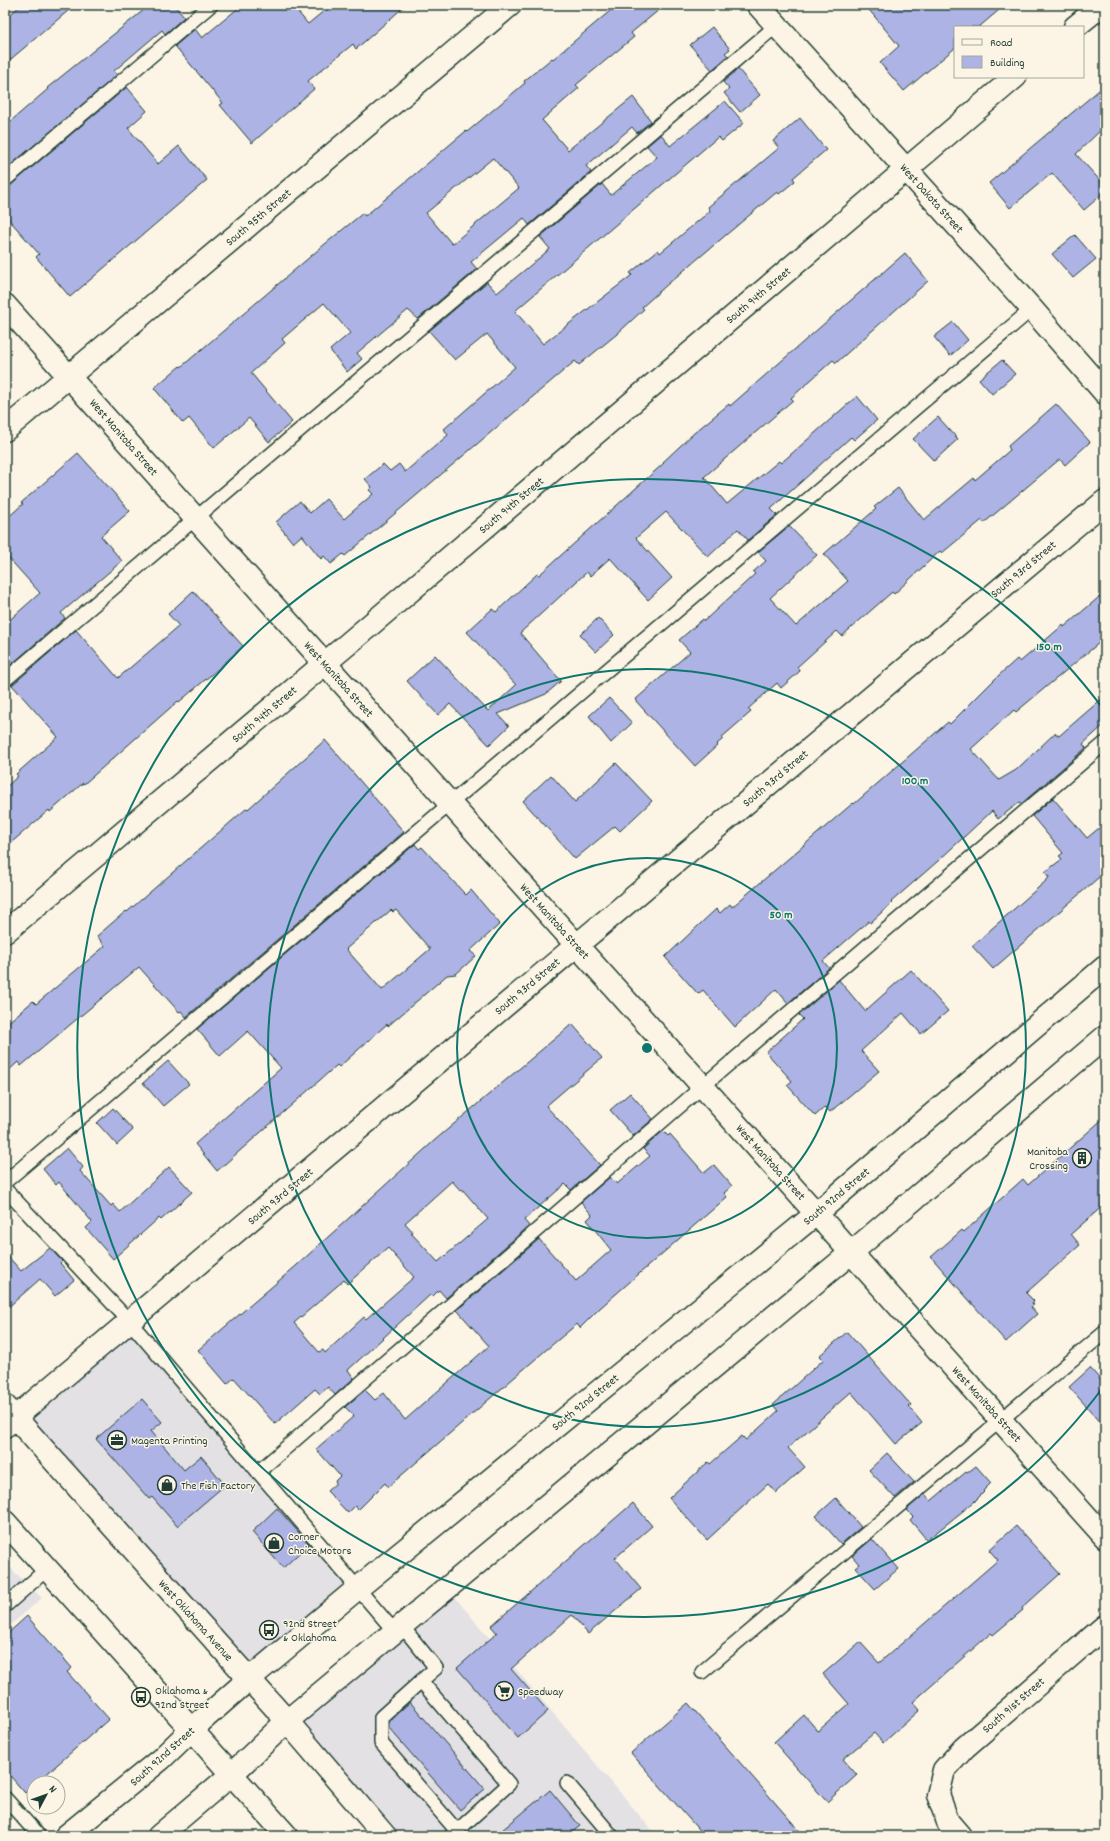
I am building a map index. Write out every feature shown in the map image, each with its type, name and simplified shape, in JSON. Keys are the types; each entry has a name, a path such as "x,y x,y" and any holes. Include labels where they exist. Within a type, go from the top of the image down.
{"street":[{"name":"South 95th Street","path":"5,430 510,5"},
{"name":"West Dakota Street","path":"758,5 1032,309 1105,393"},
{"path":"1076,26 1102,5"},
{"name":"South 94th Street","path":"5,932 1014,78"},
{"name":"West Manitoba Street","path":"5,305 1105,1537"},
{"name":"South 93rd Street","path":"8,1417 130,1322 1105,501"},
{"name":"South 92nd Street","path":"66,1836 161,1759 191,1730 249,1679 816,1212 1105,967"},
{"path":"159,1836 232,1774 287,1721 852,1252 1105,1037"},
{"name":"West Oklahoma Avenue","path":"8,1417 287,1721 385,1836"},
{"path":"5,1522 287,1836"},
{"name":"South 91st Street","path":"960,1836 948,1822 938,1795 944,1770 964,1748 1105,1626"}],"lane":[{"path":"5,180 211,5"},
{"path":"5,680 776,26"},
{"path":"5,1182 449,803 1032,309"},
{"path":"258,1472 703,1086 1105,743"},
{"path":"5,1189 130,1322 358,1588 436,1668 421,1681 381,1717 381,1743 454,1834 509,1784 421,1681"},
{"path":"702,1672 1000,1419 1105,1332"},
{"path":"5,1606 47,1569"},
{"path":"567,1783 612,1836"},
{"path":"5,1798 39,1836"}],"shaded area":[{"path":"130,1322 358,1588 249,1679 15,1417"},
{"path":"5,1563 42,1598 5,1630"},
{"path":"448,1589 657,1836 385,1836 287,1721"}],"building":[{"path":"21,5 75,5 5,64 5,19"},
{"path":"150,5 174,5 184,17 165,34 162,30 114,71 117,75 5,170 5,126 48,89 47,88"},
{"path":"242,5 292,5 308,24 331,5 406,5 356,49 353,44 308,81 314,89 252,143 220,105 223,103 175,46 195,29 202,38"},
{"path":"617,5 665,5 631,33 634,37 576,85 579,88 542,120 568,150 633,97 651,121 637,133 632,127 586,166 591,172 529,225 524,218 471,262 477,269 418,319 408,310 357,353 362,359 347,372 330,350 350,333 324,303 282,339 285,343 251,373 292,422 269,442 249,418 214,448 189,418 183,423 154,388 180,366 181,367 325,244 363,213 365,216 525,83 524,81 552,58 553,59","holes":["493,158 519,188 452,244 426,213"]},
{"path":"865,5 1005,5 980,26 954,26 954,49 904,91 880,63 899,46"},
{"path":"712,27 730,49 725,53 728,56 712,70 690,45"},
{"path":"738,69 760,95 740,112 724,93 729,89 723,82"},
{"path":"1105,85 1105,126 1076,154 1105,186 1105,192 1084,210 1052,173 1010,208 989,183"},
{"path":"127,87 147,111 128,128 158,164 179,146 207,180 70,297 36,257 39,254 5,215 5,188 10,186"},
{"path":"725,101 744,123 722,141 718,137 515,311 543,344 632,275 630,273 658,250 660,253 710,211 708,207 779,148 773,141 800,118 826,150 793,178 795,181 779,194 777,192 669,283 642,307 644,309 617,334 579,365 575,361 345,556 343,554 331,564 324,556 321,559 302,535 293,543 276,522 300,501 310,513 326,499 344,519 373,494 369,490 372,487 365,479 383,464 390,471 399,464 405,472 448,435 444,429 515,367 487,334 455,360 429,331 487,282 497,293 550,249 540,237 602,184 611,195 657,157 647,146 661,134 670,146"},
{"path":"1075,235 1096,259 1073,278 1052,254"},
{"path":"905,253 928,281 836,363 833,360 791,398 793,400 704,477 727,504 779,461 781,463 857,396 877,420 854,440 851,437 771,509 777,515 748,540 738,529 708,557 666,512 636,538 672,578 648,600 610,558 590,576 587,572 520,633 561,681 546,694 498,714 509,726 489,745 450,704 438,715 407,681 435,655 488,711 516,685 467,632 492,609 496,612 537,574 539,575 664,463 663,462 694,433 729,404 730,406"},
{"path":"953,322 968,340 950,356 934,337"},
{"path":"1002,360 1015,374 992,394 979,379"},
{"path":"1056,404 1090,442 1065,465 1060,459 984,523 982,520 942,553 940,551 894,594 892,592 842,636 837,631 797,667 800,671 781,688 777,683 748,709 751,712 721,738 723,739 717,744 718,745 695,766 635,700 690,652 679,640 703,619 704,621 755,574 753,572 766,561 758,552 789,526 817,555 770,598 796,626 848,581 824,554 876,509 874,507 898,488 924,520 1010,450 1008,446"},
{"path":"938,417 958,439 934,461 913,439"},
{"path":"78,453 130,511 101,536 122,561 61,613 65,618 5,670 5,624 40,593 5,554 5,520 23,504 21,503"},
{"path":"193,591 243,646 84,784 83,783 50,812 49,810 5,848 5,788 18,776 16,774 58,737 12,685 76,630 118,678 179,626 168,614"},
{"path":"1105,592 1105,638 1016,712 1014,710 971,749 999,780 1016,770 1055,733 1059,736 1105,696 1105,724 1083,744 1086,748 1021,804 1020,802 998,819 992,811 891,902 892,903 870,923 869,921 823,961 829,968 788,1003 776,989 735,1027 703,990 698,994 665,957 716,909 720,913 730,904 732,907 948,722 950,724 1017,659 1020,662 1063,625 1064,627"},
{"path":"598,618 614,635 596,652 580,635"},
{"path":"609,698 632,723 611,743 589,716"},
{"path":"325,740 404,832 186,1017 181,1011 179,1012 139,967 21,1066 18,1062 5,1074 5,1025 33,1001 36,1004 105,946 97,936 126,911 127,912 247,808 248,809"},
{"path":"616,763 652,801 620,831 615,826 575,859 523,801 551,775 575,802"},
{"path":"1053,798 1087,838 1105,823 1105,872 993,969 972,946 1047,880 1049,877 1045,872 1062,859 1059,856 1063,853 1032,816"},
{"path":"415,844 419,849 422,847 466,895 471,890 500,924 470,951 476,956 456,974 447,975 388,1026 387,1024 339,1067 337,1065 217,1171 195,1144 281,1068 248,1031 220,1056 197,1029","holes":["391,910 393,912 396,910 430,949 382,990 346,949"]},
{"path":"911,970 948,1011 921,1034 903,1013 861,1051 879,1071 830,1112 825,1107 815,1116 787,1085 792,1081 766,1052 803,1019 799,1015 839,980 865,1011"},
{"path":"572,1024 602,1058 546,1106 600,1165 571,1190 565,1184 524,1220 529,1226 446,1298 439,1290 432,1297 430,1295 348,1370 354,1378 335,1395 328,1387 320,1394 315,1389 275,1424 234,1378 227,1384 198,1350 296,1266 435,1140","holes":["452,1181 461,1191 462,1189 488,1219 438,1262 411,1233 413,1232 405,1223","388,1248 414,1277 366,1319 364,1317 325,1353 323,1350 319,1352 294,1323 344,1280 347,1284"]},
{"path":"168,1061 189,1084 163,1106 143,1083"},
{"path":"630,1093 653,1119 633,1136 610,1110"},
{"path":"113,1108 133,1130 117,1145 97,1123"},
{"path":"1105,1117 1105,1204 1071,1234 1080,1245 1026,1293 1034,1301 1032,1303 1034,1305 1031,1307 1037,1314 1006,1342 931,1257 962,1230 964,1232 1023,1179 1028,1185"},
{"path":"663,1131 668,1136 670,1134 704,1173 714,1165 732,1186 724,1193 727,1197 600,1308 580,1328 577,1324 388,1487 385,1483 358,1510 355,1506 348,1513 327,1491 336,1483 335,1481 340,1476 316,1449 354,1416 345,1407 365,1390 375,1400 384,1393 405,1420 489,1346 457,1310 539,1239 576,1281 611,1250 587,1220 592,1215 581,1202 610,1177 617,1184 650,1156 643,1149"},
{"path":"67,1148 83,1167 80,1171 111,1206 113,1204 120,1212 169,1167 192,1192 161,1220 159,1218 113,1259 86,1228 92,1222 59,1182 56,1185 43,1169"},
{"path":"50,1248 62,1261 60,1263 74,1280 55,1296 40,1279 5,1310 5,1253 21,1271"},
{"path":"847,1332 911,1405 909,1407 922,1423 896,1444 851,1392 788,1448 805,1467 776,1493 768,1484 707,1540 669,1498 708,1462 710,1464 742,1436 746,1440 778,1411 773,1405 823,1360 819,1356"},
{"path":"1090,1368 1105,1385 1105,1427 1069,1387"},
{"path":"142,1399 162,1422 151,1431 184,1470 201,1456 225,1485 177,1526 152,1497 149,1499 96,1439"},
{"path":"887,1453 914,1482 895,1498 869,1470"},
{"path":"976,1466 991,1483 974,1502 927,1540 910,1520 913,1517 906,1510 925,1494 931,1501 966,1472 967,1473"},
{"path":"836,1498 861,1527 841,1544 816,1516"},
{"path":"633,1503 652,1526 615,1558 641,1589 588,1634 572,1615 511,1669 548,1711 518,1738 457,1668 497,1633 491,1626"},
{"path":"277,1508 309,1544 283,1568 252,1532"},
{"path":"1016,1526 1060,1574 1022,1608 1023,1610 993,1635 991,1633 913,1702 920,1710 883,1743 874,1733 843,1759 857,1775 827,1802 774,1742 804,1715 818,1731 849,1704 823,1674 860,1642 879,1663 998,1560 989,1550"},
{"path":"872,1539 898,1569 875,1589 855,1567 859,1564 852,1556"},
{"path":"27,1616 72,1668 67,1672 109,1719 45,1775 26,1775 25,1793 5,1770 5,1636"},
{"path":"410,1702 485,1789 460,1810 389,1728 389,1721"},
{"path":"688,1703 804,1836 704,1836 631,1753"},
{"path":"550,1790 580,1826 567,1836 495,1836"}],"place":[{"name":"Manitoba Crossing","path":"1082,1158"},
{"name":"Magenta Printing","path":"117,1440"},
{"name":"The Fish Factory","path":"167,1485"},
{"name":"Corner Choice Motors","path":"274,1543"},
{"name":"92nd Street & Oklahoma","path":"269,1630"},
{"name":"Speedway","path":"504,1691"},
{"name":"Oklahoma & 92nd Street","path":"141,1697"}]}
